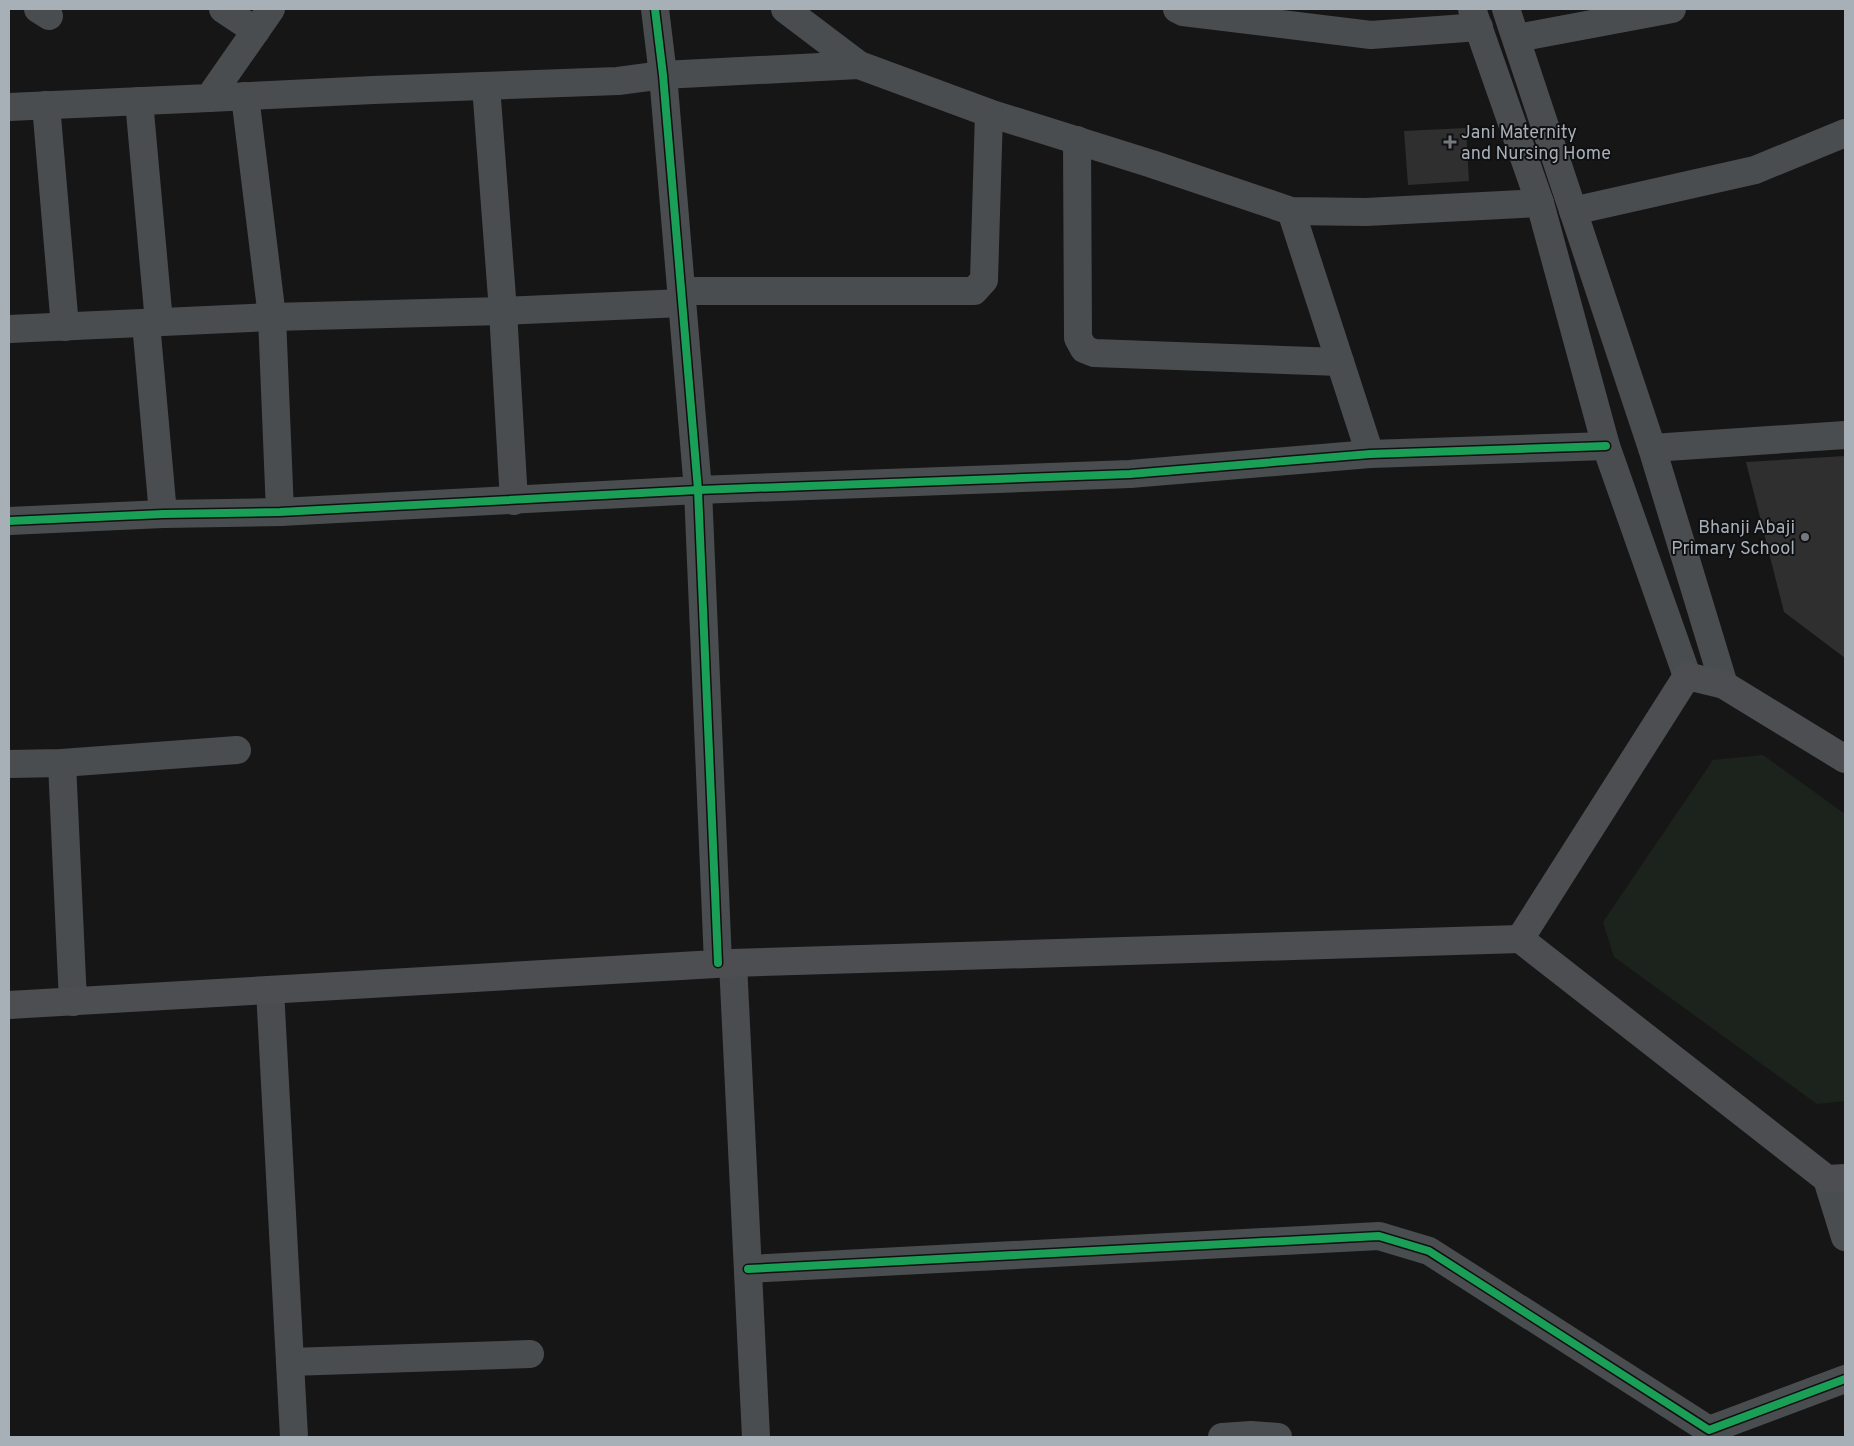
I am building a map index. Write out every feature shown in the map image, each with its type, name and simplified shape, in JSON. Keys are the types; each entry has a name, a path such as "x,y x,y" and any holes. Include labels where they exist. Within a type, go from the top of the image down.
{"main road":[{"path":"1520,939 1687,676 1724,685 1845,759"},
{"path":"9,1006 726,963 1520,939 1836,1178"}],"street":[{"path":"223,9 256,31"},
{"path":"209,98 271,9"},
{"path":"655,9 663,75 698,490 726,963 748,1269 756,1437"},
{"path":"785,9 859,65 989,113 1291,211 1366,212 1540,203"},
{"path":"1177,9 1183,12 1371,35 1475,18 1540,203 1606,446 1687,676"},
{"path":"1506,9 1652,448 1724,685"},
{"path":"1516,38 1672,9"},
{"path":"9,107 618,81 663,75 859,65"},
{"path":"486,86 503,312 514,501"},
{"path":"245,96 272,317 280,512"},
{"path":"138,101 153,323 163,514"},
{"path":"46,105 65,327"},
{"path":"9,329 272,317 503,312 682,297 974,291 984,280 989,113"},
{"path":"1573,211 1755,170 1845,133"},
{"path":"1077,140 1078,338 1084,349 1094,353 1340,362"},
{"path":"1291,211 1370,454"},
{"path":"1652,448 1845,435"},
{"path":"9,521 163,514 280,512 698,490 1130,474 1370,454 1606,446"},
{"path":"9,764 62,763 237,750"},
{"path":"62,763 73,1002"},
{"path":"270,990 294,1437"},
{"path":"1836,1178 1845,1237"},
{"path":"748,1269 1379,1236 1429,1251 1709,1430 1845,1378"},
{"path":"290,1362 530,1354"},
{"path":"1222,1437 1251,1435 1278,1437"}],"shaded area":[{"path":"1763,755 1845,814 1845,1101 1817,1104 1614,957 1603,922 1713,760"}],"building":[{"path":"1466,128 1469,181 1408,185 1404,131"},
{"name":"Bhanji Abaji Primary School","path":"1845,456 1845,658 1784,612 1746,462"}],"cycle path":[{"path":"655,9 663,75 698,490 1130,474 1370,454 1606,446"},
{"path":"9,521 163,514 280,512 698,490 718,963"},
{"path":"748,1269 1379,1236 1429,1251 1709,1430 1845,1379"}],"place":[{"name":"Jani Maternity and Nursing Home","path":"1450,142"},
{"name":"Bhanji Abaji Primary School","path":"1805,537"}]}
